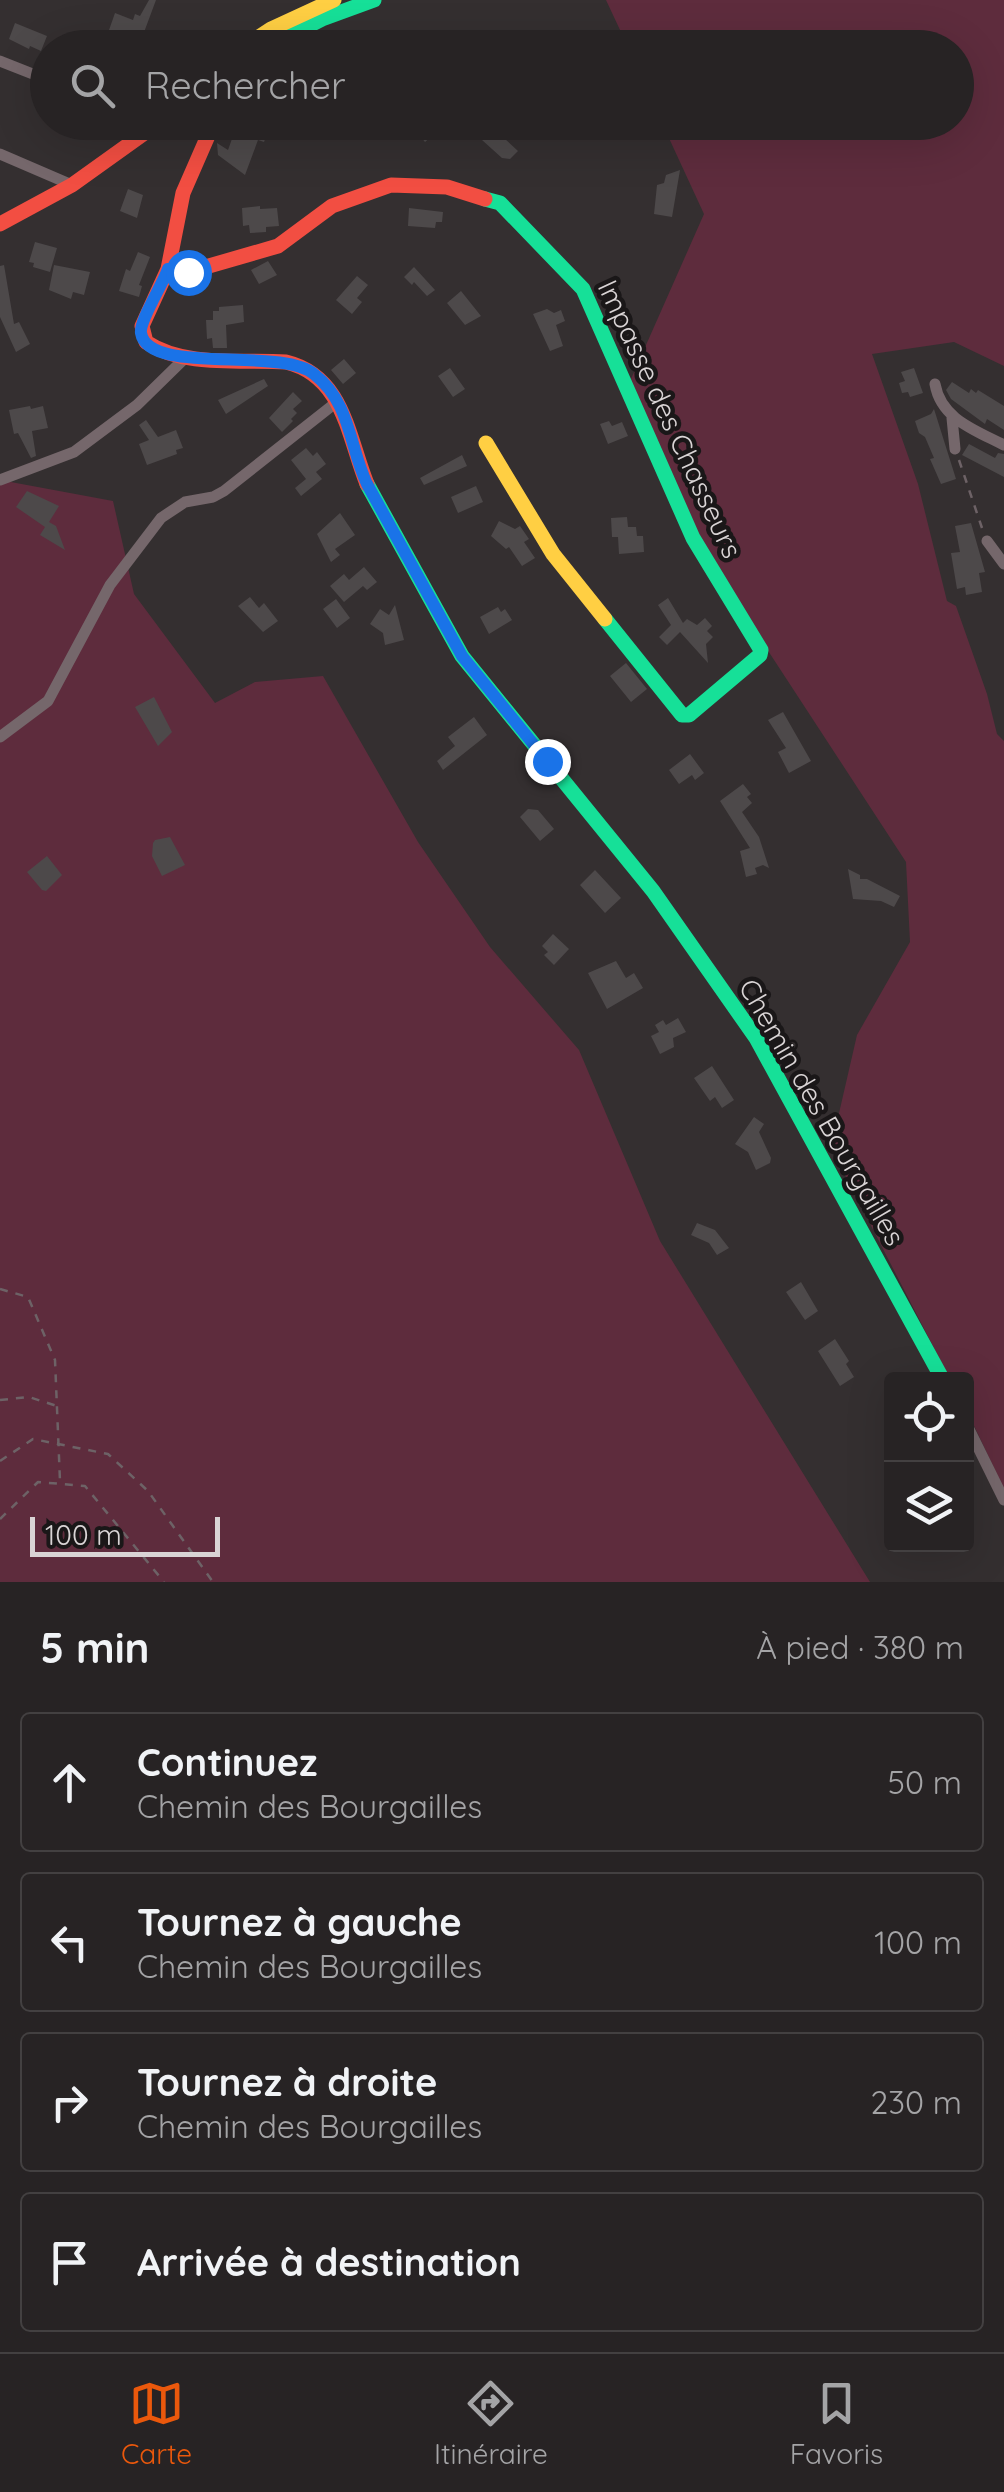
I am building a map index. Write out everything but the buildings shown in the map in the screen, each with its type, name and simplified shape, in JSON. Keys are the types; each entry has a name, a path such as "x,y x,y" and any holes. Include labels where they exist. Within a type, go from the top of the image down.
{"street":[{"path":"269,30 334,0"},
{"path":"302,30 374,0"},
{"path":"0,62 30,73"},
{"path":"0,224 72,185 132,140"},
{"path":"0,480 74,452 145,398 183,360 160,353 141,334 168,269 179,205 206,140"},
{"path":"0,154 72,185"},
{"name":"Impasse des Chasseurs","path":"168,269 188,272 278,246 332,206 391,185 446,186 500,203 583,289 693,538 762,653 689,716 682,715 553,554 486,443"},
{"name":"Chemin des Bourgailles","path":"183,360 289,362 313,373 338,402 353,435 358,465 367,484 462,656 654,891 730,998 780,1076 939,1372"},
{"path":"934,384 941,405 952,418 1004,446"},
{"path":"0,737 48,702 110,586 161,518 185,502 214,497 224,491 338,402"},
{"path":"952,418 955,449"},
{"path":"986,541 1004,564"},
{"path":"974,1439 1004,1500"}],"path":[{"path":"955,449 986,541"},
{"path":"0,1289 28,1297 55,1360 60,1484"},
{"path":"0,1400 29,1396 57,1406"},
{"path":"0,1462 33,1439 108,1454 148,1491 213,1582"},
{"path":"0,1518 38,1482 85,1486 164,1582"}],"shaded area":[{"path":"606,0 1004,0 1004,366 954,342 872,354 918,484 947,601 956,606 997,734 1004,741 1004,1489 974,1426 974,1372 946,1372 831,1148 857,1035 910,942 906,862 716,571 627,388 704,214 670,140 974,140 974,30 620,30"},
{"path":"0,480 113,501 134,594 215,703 255,682 323,676 418,842 490,947 579,1050 660,1241 870,1582 0,1582"}],"traffic: fast":[{"path":"300,30 374,0"},
{"path":"485,199 500,203 583,289 693,538 761,650 760,655 689,715 682,715 605,619"},
{"path":"367,484 462,656 653,891 756,1038 939,1372"}],"traffic: slow":[{"path":"269,30 334,0"},
{"path":"486,443 553,554 605,619"}],"traffic: jam":[{"path":"0,224 72,185 135,140"},
{"path":"206,140 183,193 168,269 142,326 146,342 178,356 286,362 305,369 332,394 367,484"},
{"path":"168,269 188,272 278,246 332,206 391,185 447,187 485,199"}],"route":[{"path":"188,272 168,269 144,321 141,334 145,342 160,353 183,360 289,362 303,366 320,380 346,416 367,484 462,656 547,761"}]}
